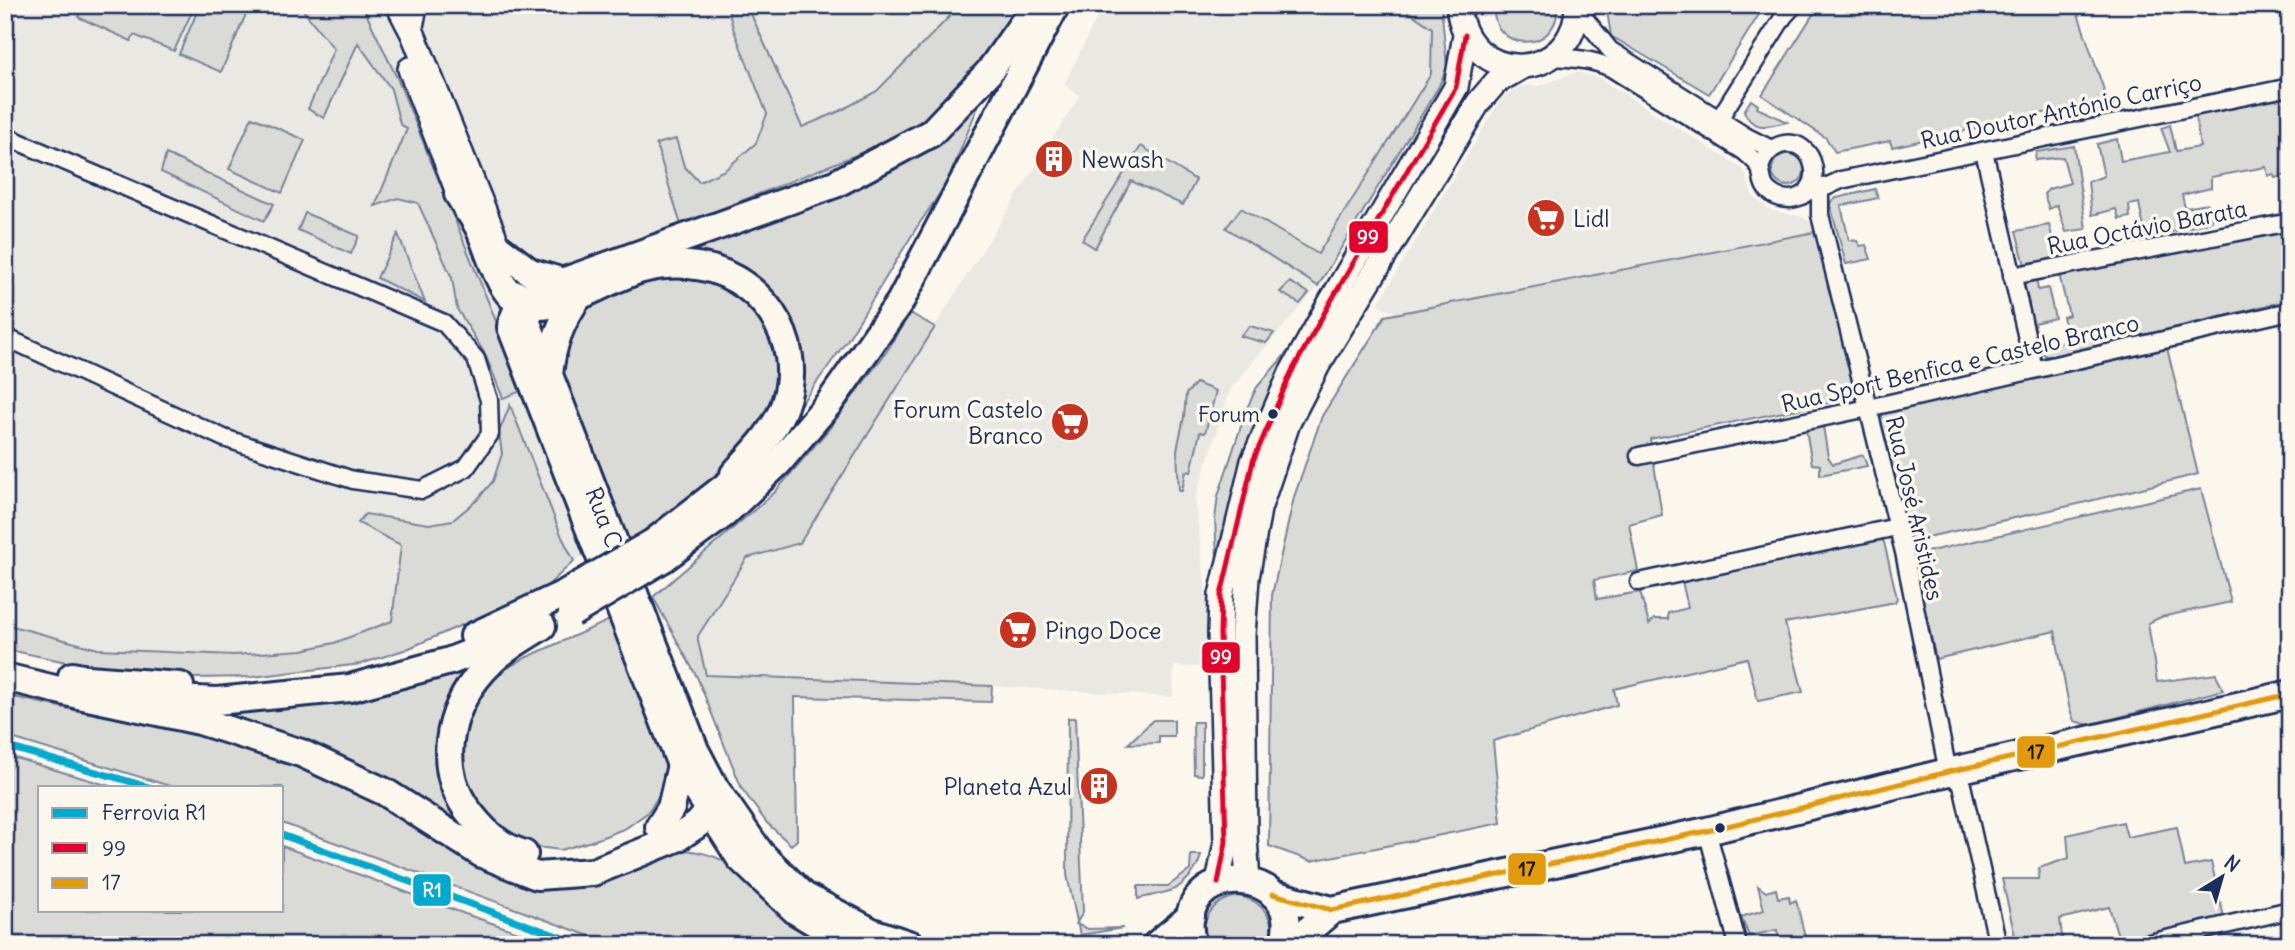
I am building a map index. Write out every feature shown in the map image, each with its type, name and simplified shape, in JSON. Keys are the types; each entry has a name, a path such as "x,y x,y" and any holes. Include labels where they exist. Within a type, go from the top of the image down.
{"main road":[{"path":"383,5 458,194 479,227 504,289 512,298 516,315 544,306 570,288 835,184 931,133 989,72 1037,5"},
{"name":"Rua C","path":"398,5 413,34 499,248 516,315 681,765 712,800"},
{"path":"709,501 764,456 820,398 891,295 1037,5"},
{"path":"911,945 872,932 804,896 757,859 712,800 698,824 587,855 561,860 536,859 510,850 490,837 456,793 448,743 458,711 489,663 568,604 724,514 778,463 830,402 900,302 1056,5"},
{"path":"1458,5 1459,20 1475,48 1489,59 1505,65 1522,66"},
{"path":"1248,881 1245,838 1243,635 1247,578 1259,509 1289,423 1318,365 1478,103 1496,82 1522,66 1550,57 1570,36 1577,7"},
{"path":"1218,883 1226,842 1221,595 1253,461 1291,373 1456,87 1465,34"},
{"path":"499,248 530,272 570,288 646,268 690,265 728,274 765,302 786,334 792,371 784,407 761,444 659,550"},
{"path":"549,375 551,349 570,288"},
{"name":"Rua C","path":"516,315 549,375 712,800 740,858 796,911 852,945"},
{"path":"5,660 88,680 215,689 346,676 441,650 568,604"},
{"path":"79,695 217,701 350,688 450,661 542,626"},
{"path":"5,677 200,721 301,753 385,792 482,854 537,876 593,872 668,832 709,843 740,858"},
{"path":"1192,945 1191,916 1199,899 1218,883 1231,880 1248,881 1273,894 1332,910 1707,831 1948,772 2290,694"},
{"path":"668,832 681,765"},
{"path":"1273,894 1286,921 1283,945"},
{"path":"1291,945 1332,910"},
{"path":"1156,945 1191,916"}],"street":[{"path":"413,34 419,5"},
{"path":"1719,119 1784,16 1794,5"},
{"path":"1577,7 1611,50 1771,149"},
{"path":"1550,57 1599,63 1611,68 1745,152 1760,169"},
{"name":"Rua Doutor António Carriço","path":"1807,190 1826,187 1841,180 2290,87"},
{"path":"5,136 444,323 476,359 489,400 490,434 466,468 422,490 353,480 224,438 5,337"},
{"path":"1778,145 1794,145 1808,152 1815,167 1815,175 1807,190 1786,199 1770,193 1761,178 1760,169 1771,149 1778,145"},
{"path":"1984,151 2034,369"},
{"path":"1815,167 1841,180"},
{"name":"Rua José Aristides","path":"1807,190 1820,196 1820,215 1897,527 1948,772 1962,785 1998,945"},
{"name":"Rua Octávio Barata","path":"2012,276 2290,222"},
{"name":"Rua Sport Benfica e Castelo Branco","path":"1639,456 1868,408 2290,311"},
{"path":"1639,582 1897,527"},
{"path":"1707,831 1738,945"},
{"path":"2141,945 2290,910"}],"shaded area":[{"path":"5,5 1023,5 806,391 699,486 574,561 318,661 147,662 5,624"},
{"path":"83,5 195,5 174,51 134,35 131,41 78,17"},
{"path":"200,5 250,5 221,72 179,54"},
{"path":"299,5 362,5 398,80 524,390 503,398 485,354 457,309 452,278 418,203 398,198 375,206 407,129 400,124 391,89 358,43 324,118 308,109 334,49"},
{"path":"727,5 747,5 802,127 877,91 950,16 953,5 1029,5 945,104 898,138 681,225 656,144 676,139 684,166 699,182 725,170 756,143 767,114 733,28"},
{"path":"1103,5 1441,5 1447,67 1439,86 1318,286 1231,388 1195,499 1207,601 1205,667 1174,666 1173,697 992,686 705,675 698,636 747,558 800,542 1080,95 1064,85"},
{"path":"1399,5 1441,5 1447,67 1439,86 1318,286 1226,228 1241,208 1318,254 1431,74 1432,28"},
{"path":"1494,5 1558,5 1555,22 1547,33 1536,40 1524,42 1512,39 1502,32 1495,20"},
{"path":"1606,5 1765,5 1709,94 1611,36"},
{"path":"1826,5 2113,5 2078,14 2107,99 1892,147 1890,141 1835,152 1826,138 1762,95 1812,16"},
{"path":"1576,72 1597,77 1743,169 1753,196 1772,211 1803,217 1820,231 1397,314 1378,304 1501,99 1520,86 1539,86"},
{"path":"983,94 947,183 848,339 796,411 805,376 803,353 797,334 782,308 659,257 867,184 933,145"},
{"path":"2290,97 2290,174 2275,178 2273,174 2268,176 2266,167 2211,177 2211,188 2182,195 2185,208 2208,204 2212,221 2146,239 2139,203 2129,205 2130,217 2119,219 2116,209 2092,215 2088,182 2104,176 2097,144 2117,139 2121,161 2170,152 2161,128 2170,125 2176,151 2200,147 2197,115"},
{"path":"1751,100 1758,105 1757,108 1787,122 1756,125 1747,118 1744,111"},
{"path":"252,117 305,140 282,193 229,169"},
{"path":"1141,146 1196,180 1183,205 1131,181 1095,248 1082,240"},
{"path":"2074,146 2086,229 2066,232 2057,205 2049,209 2044,194 2049,189 2070,183 2063,157 2035,160 2036,152"},
{"path":"166,154 274,204 264,221 161,172"},
{"path":"1788,154 1799,159 1804,170 1799,181 1788,186 1777,181 1772,170 1777,159"},
{"path":"1875,189 1878,198 1841,206 1849,240 1857,241 1860,246 1866,245 1871,259 1846,264 1830,204 1837,198"},
{"path":"305,213 359,236 351,254 298,230"},
{"path":"2290,224 2290,300 2056,356 2046,356 2040,351 2023,281 2036,278 2038,290 2048,288 2055,318 2034,323 2040,348 2069,341 2063,317 2069,315 2059,274"},
{"path":"2049,225 2057,256 2031,266 2025,265 2016,231"},
{"path":"1820,231 1857,397 1650,439 1662,515 1629,524 1638,571 1594,580 1597,599 1640,592 1649,624 1654,619 1668,619 1668,613 1688,608 1682,581 1879,537 1884,542 1897,598 1895,602 1785,623 1803,692 1758,701 1747,658 1614,689 1617,705 1493,741 1501,823 1311,861 1269,846 1272,595 1294,497 1322,416 1385,316"},
{"path":"398,234 425,302 377,278"},
{"path":"689,275 730,285 786,334 784,407 701,492 628,548 561,374 561,351 584,309 601,296 641,280"},
{"path":"1290,282 1309,293 1300,304 1280,292"},
{"path":"910,313 935,327 800,543 747,558 698,636 698,641 706,675 992,686 991,702 795,697 797,840 791,845 767,823 742,789 697,677 653,597 775,492 829,429 887,351"},
{"path":"1250,326 1274,333 1266,343 1240,336"},
{"path":"1291,348 1294,351 1222,559 1217,558 1215,519 1218,496 1247,408 1257,387"},
{"path":"2167,348 2198,474 2078,504 1909,541 1881,420 1889,409"},
{"path":"1196,383 1216,391 1205,433 1200,432 1191,472 1186,471 1182,491 1179,491 1177,450 1186,394"},
{"path":"510,405 574,561 544,589 407,649 361,664 252,677 192,678 80,665 5,649 5,624 98,649 234,655 302,650 334,643 392,621 401,545 358,523 365,514 429,524 453,520 477,500 493,481 502,454 499,432"},
{"path":"1823,426 1828,457 1833,464 1863,455 1867,466 1820,475 1820,465 1812,464 1806,430"},
{"path":"2201,489 2231,602 2161,617 2148,623 2157,682 2216,674 2223,690 2089,725 2074,721 2055,631 1936,659 1914,560 1918,554"},
{"path":"612,619 667,766 663,790 647,813 626,828 561,850 528,846 495,831 466,789 459,752 476,693 501,672 525,658"},
{"path":"483,663 454,699 453,809 466,830 207,711 382,690 450,674"},
{"path":"5,695 78,711 206,732 319,768 509,876 667,850 688,850 705,854 720,859 746,877 789,919 824,945 614,945 284,824 284,786 170,786 5,736"},
{"path":"1068,718 1075,718 1083,912 1077,922 1067,875"},
{"path":"1153,720 1174,720 1174,736 1159,736 1159,743 1128,744"},
{"path":"1193,722 1202,722 1202,775 1194,774"},
{"path":"5,755 110,786 38,786 38,912 284,912 284,847 557,945 5,945"},
{"path":"2123,822 2127,837 2177,827 2185,867 2211,862 2224,917 2120,942 2109,907 2060,919 2063,945 2017,945 2002,879 2038,879 2039,868 2069,858 2067,835"},
{"path":"1191,855 1201,855 1200,860 1181,885 1171,891 1138,899 1138,886 1168,886 1190,870"},
{"path":"1758,886 1766,892 1776,889 1778,898 1789,896 1790,903 1796,900 1807,945 1780,945 1777,930 1749,936 1741,917 1764,910"},
{"path":"1238,896 1254,902 1266,913 1271,927 1268,945 1208,945 1205,927 1210,913 1221,902"},
{"path":"1078,925 1088,929 1123,928 1080,935"}],"rail line":[{"name":"R1","path":"5,746 145,786"},
{"name":"R1","path":"284,836 582,945"}],"transit line":[{"name":"99","path":"1218,883 1226,842 1221,595 1253,461 1291,373 1456,87 1465,35"},
{"name":"17","path":"1273,894 1332,910 1707,831 1948,772 2290,694"}],"place":[{"name":"Newash","path":"1054,159"},
{"name":"Lidl","path":"1546,218"},
{"name":"Forum","path":"1273,414"},
{"name":"Forum Castelo Branco","path":"1070,422"},
{"name":"Pingo Doce","path":"1018,630"},
{"name":"Planeta Azul","path":"1099,786"}]}
